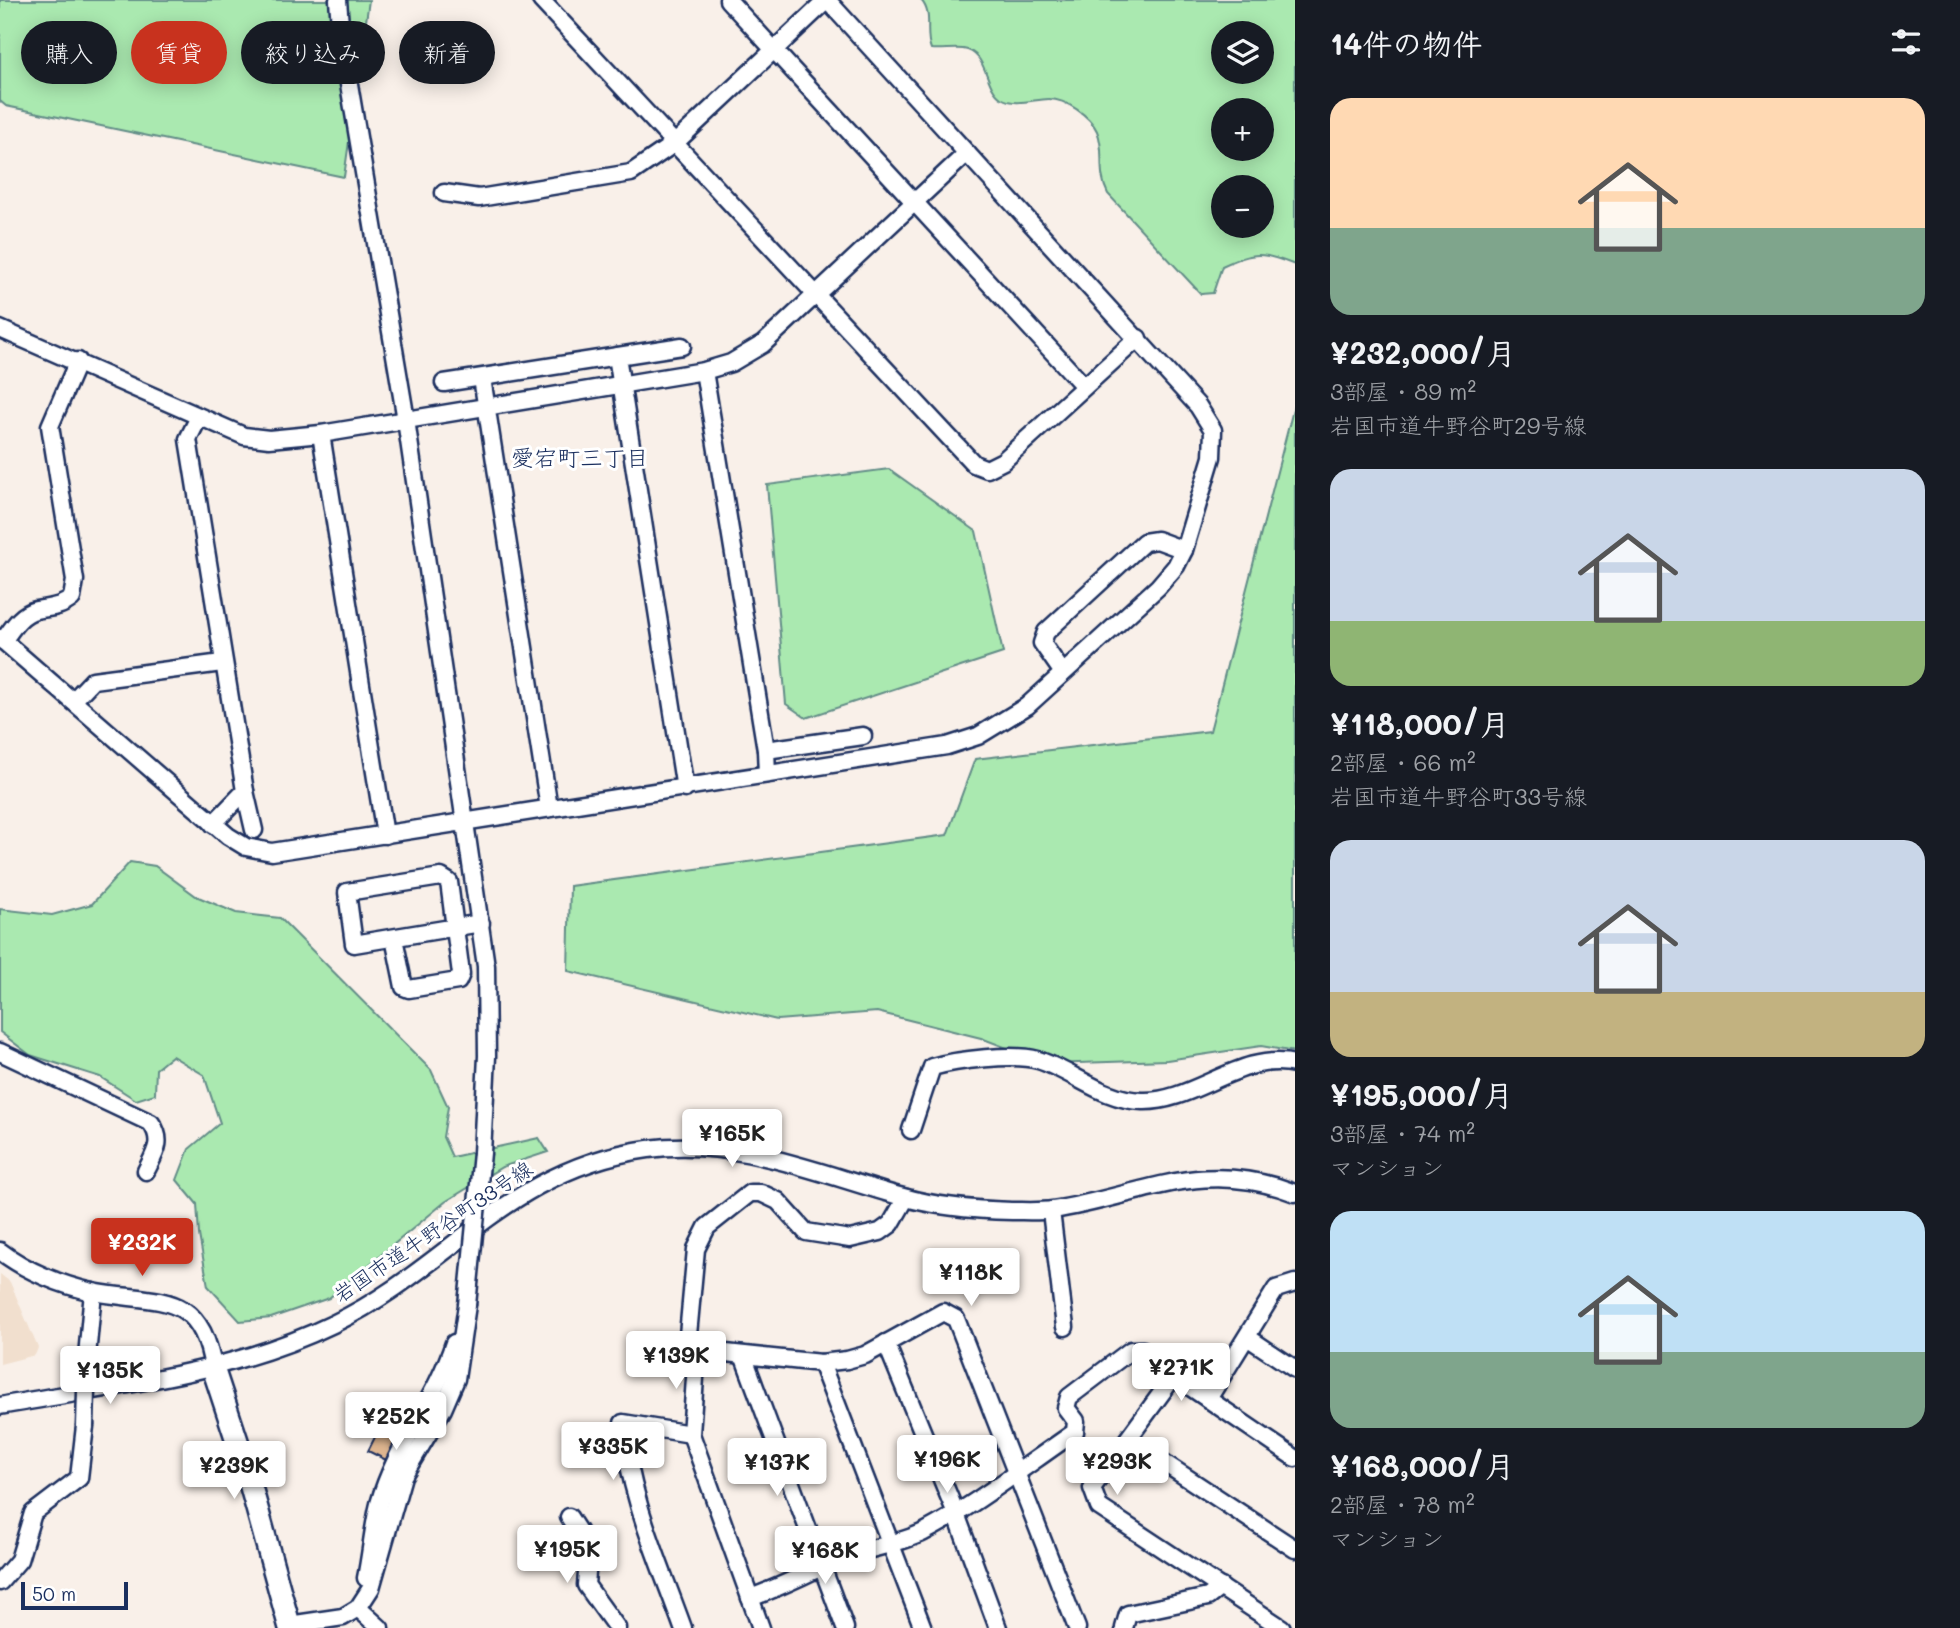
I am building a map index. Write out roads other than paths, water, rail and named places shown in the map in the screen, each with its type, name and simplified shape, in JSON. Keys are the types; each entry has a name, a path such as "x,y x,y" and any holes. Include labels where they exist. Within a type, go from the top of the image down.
{"main road":[{"path":"213,1368 245,1465 289,1626"}],"street":[{"path":"289,1626 343,1617 358,1608 371,1588 381,1561 392,1507 403,1476 443,1409 456,1380 467,1305 482,1153 487,1056 486,965 467,822 407,419 341,37 338,0"},
{"path":"541,0 974,464 987,469 1003,461 1138,338"},
{"path":"728,0 1084,386"},
{"path":"78,361 50,426 75,580 72,598 62,607 33,611 26,615 1,639 213,824 246,847 272,852 947,746 978,736 1027,706 1158,587 1184,550 1212,457 1213,430 1198,406 827,0 675,143 631,173 479,198 444,193"},
{"path":"0,329 244,436 269,439 321,433 704,371 732,363 763,344 967,153"},
{"path":"444,383 682,346"},
{"path":"617,356 685,789"},
{"path":"704,371 766,750 767,774"},
{"path":"482,378 549,808"},
{"path":"199,417 188,439 222,663 254,830"},
{"path":"321,433 385,835"},
{"path":"1063,673 1045,652 1042,643 1046,632 1144,542 1157,540 1184,550"},
{"path":"73,701 93,680 222,663"},
{"path":"766,750 863,736"},
{"path":"213,824 245,791"},
{"path":"394,937 400,980 409,989 458,981 461,974 454,928 449,882 441,877 347,892 354,944 394,937 454,928 481,923"},
{"path":"0,1052 150,1123 157,1132 159,1143 146,1171"},
{"path":"911,1130 932,1067 960,1059 1036,1059 1099,1090 1141,1101 1178,1096 1226,1075 1257,1066 1286,1062 1295,1064"},
{"name":"岩国市道牛野谷町33号線","path":"0,1406 213,1368 331,1325 413,1275 465,1233 523,1194 580,1165 612,1155 677,1146 708,1147 753,1154 906,1198 995,1211 1051,1211 1196,1178 1226,1177 1265,1181 1295,1193"},
{"path":"761,1628 691,1434 697,1350 688,1335 696,1249 707,1227 742,1197 761,1193 770,1196 806,1232 850,1239 880,1232 891,1224 906,1198"},
{"path":"1051,1211 1065,1327"},
{"path":"0,1251 43,1276 93,1292 158,1298 178,1305 197,1320 209,1343 213,1368"},
{"path":"1208,1399 1276,1289 1295,1283"},
{"path":"0,1582 19,1560 33,1513 79,1478 93,1292"},
{"path":"697,1350 821,1363 865,1355 943,1312 956,1319 1077,1628"},
{"path":"1247,1337 1295,1369"},
{"path":"886,1343 955,1511 998,1628"},
{"path":"750,1598 793,1583 851,1555 892,1545 925,1531 1017,1472 1075,1432 1076,1421 1066,1408 1069,1396 1131,1350 1143,1350 1174,1376 1295,1458"},
{"path":"743,1355 845,1628"},
{"path":"821,1363 923,1628"},
{"path":"1174,1376 1092,1488 1099,1507 1282,1628"},
{"path":"683,1628 625,1458 623,1423 691,1434"},
{"path":"1128,1439 1295,1549"},
{"path":"569,1517 589,1548 586,1585 617,1628"},
{"path":"1125,1628 1128,1614 1208,1597 1221,1587"},
{"path":"358,1608 380,1628"}],"district":[{"name":"愛宕町三丁目","path":"580,458"}]}
